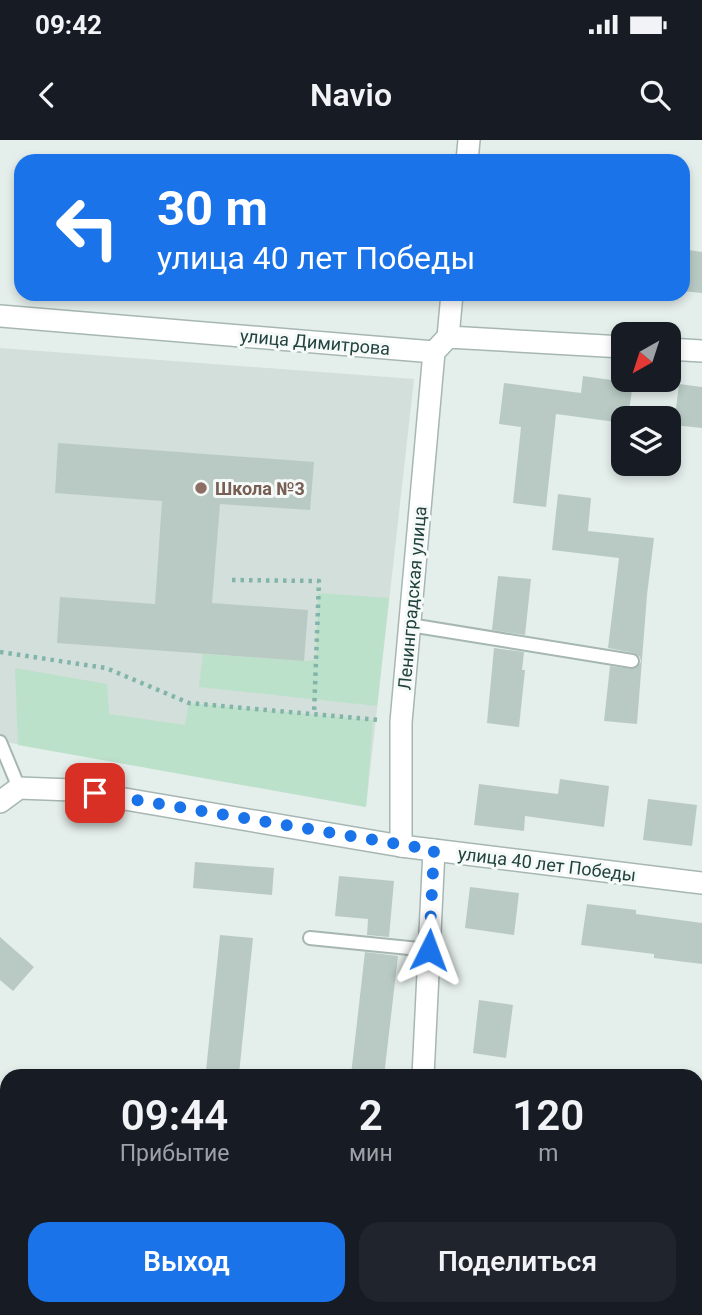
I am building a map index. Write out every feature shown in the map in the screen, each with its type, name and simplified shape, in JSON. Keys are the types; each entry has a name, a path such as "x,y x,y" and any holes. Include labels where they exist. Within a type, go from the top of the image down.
{"street":[{"name":"Ленинградская улица","path":"401,846 401,722 441,344 450,301"},
{"name":"улица Димитрова","path":"0,316 441,344 611,346"},
{"path":"681,350 702,351"},
{"path":"0,802 19,788"},
{"name":"улица 40 лет Победы","path":"19,788 72,790 118,796 401,846 702,883"},
{"path":"423,1069 434,850"}],"lane":[{"path":"410,625 632,662"},
{"path":"0,741 19,788"},
{"path":"310,938 429,950"}],"path":[{"path":"232,580 319,581 314,714"},
{"path":"0,652 106,668 189,703 401,722"}],"shaded area":[{"name":"Школа №3","path":"0,348 414,379 366,807 0,741"}],"green space":[{"path":"318,593 389,598 377,706 199,687 203,654 316,660"},
{"path":"15,668 107,684 109,714 185,725 189,703 373,720 366,807 18,745"}],"building":[{"path":"690,250 702,252 702,293 690,292"},
{"path":"583,376 611,380 611,392 632,392 630,406 611,406 611,421 556,414 546,507 513,503 521,427 499,424 504,383 581,393"},
{"path":"681,384 702,387 702,428 681,426 681,406 676,406"},
{"path":"58,443 314,462 310,510 220,504 212,603 308,610 304,661 57,643 60,597 155,604 162,501 55,493"},
{"path":"558,494 591,498 588,531 654,538 637,724 604,721 610,666 634,669 641,662 640,657 634,653 608,648 619,558 552,550"},
{"path":"498,576 531,579 525,635 492,630"},
{"path":"494,648 524,652 522,670 525,670 519,727 487,723"},
{"path":"560,779 609,786 604,827 525,816 524,831 474,825 479,784 558,794"},
{"path":"648,799 697,805 692,846 643,840"},
{"path":"195,862 274,868 272,895 193,888"},
{"path":"339,876 394,881 389,937 367,935 368,919 335,916"},
{"path":"470,887 519,893 514,935 465,928"},
{"path":"587,904 702,923 702,964 654,958 654,954 581,945"},
{"path":"220,935 253,938 240,1069 206,1069"},
{"path":"0,937 34,967 13,991 0,980"},
{"path":"365,952 398,956 385,1069 352,1069"},
{"path":"479,1000 513,1005 506,1058 473,1053"}],"place":[{"name":"Школа №3","path":"201,488"}],"route":[{"path":"95,793 434,850 429,950"}]}
